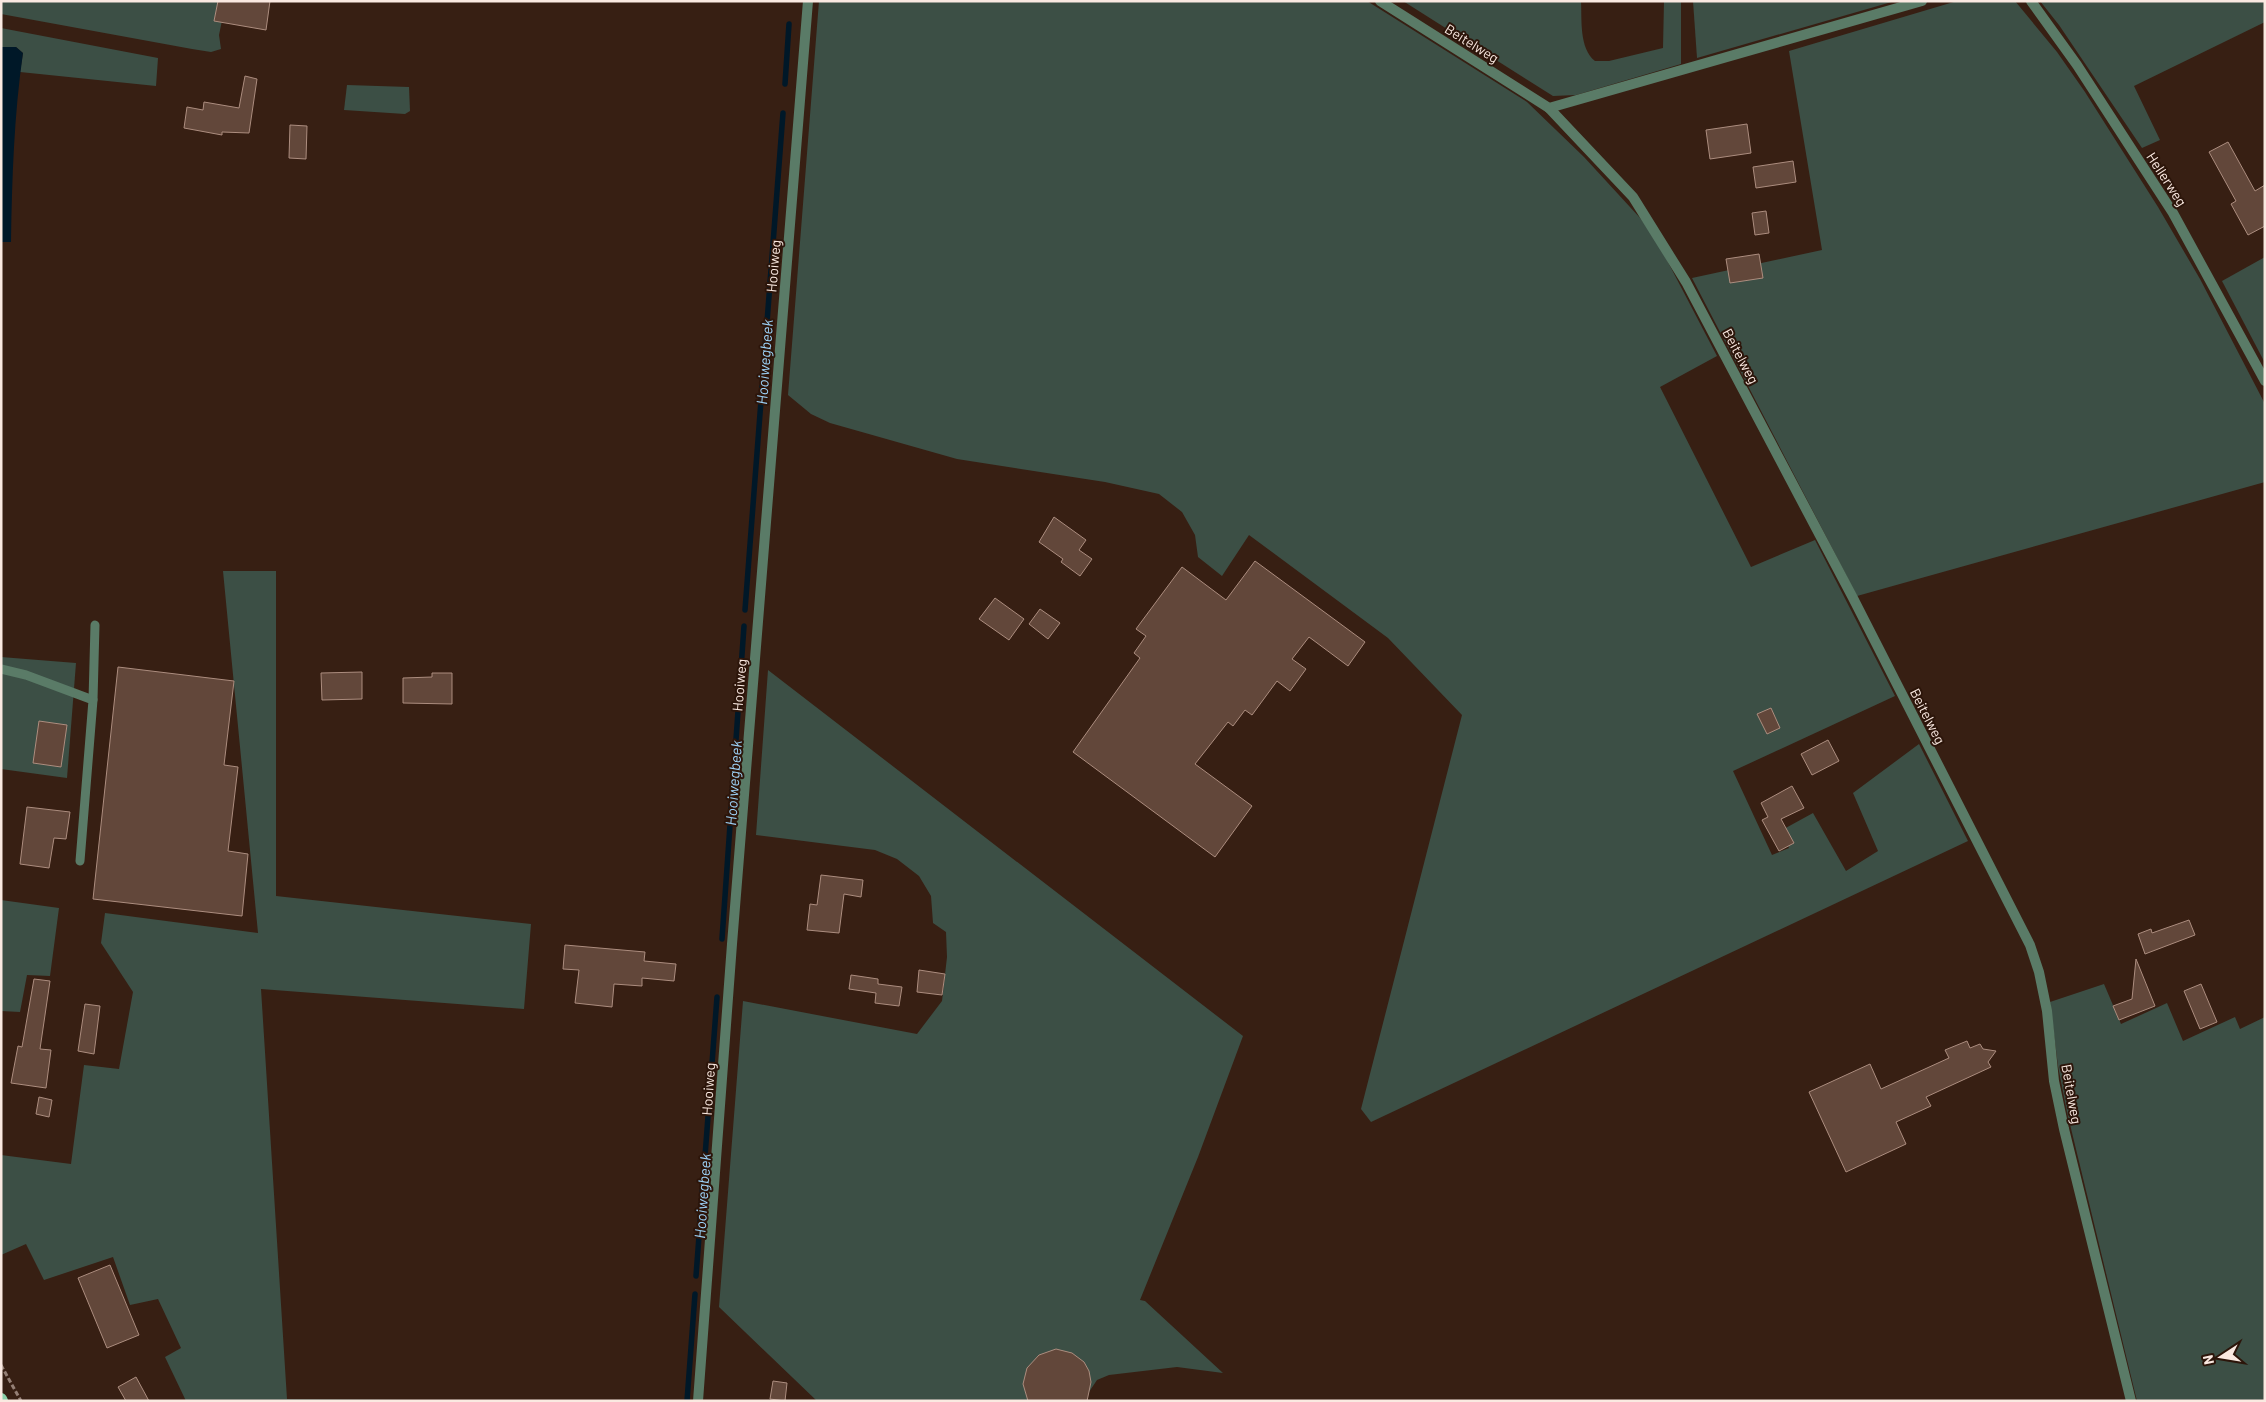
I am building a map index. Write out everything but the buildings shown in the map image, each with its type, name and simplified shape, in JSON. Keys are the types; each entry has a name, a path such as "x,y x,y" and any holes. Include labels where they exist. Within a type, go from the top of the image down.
{"street":[{"name":"Hooiweg","path":"698,1401 733,934 808,1"},
{"name":"Beitelweg","path":"1380,1 1392,5 1549,108 1633,197 1686,282 1853,598 2030,946 2039,972 2047,1010 2054,1081 2064,1129 2131,1401"},
{"path":"1549,108 1922,1"},
{"name":"Hellerweg","path":"2031,1 2078,65 2173,213 2265,381"}],"lane":[{"path":"80,861 93,700 95,624"},
{"path":"1,669 26,675 93,700"}],"path":[{"path":"1,1365 21,1401"}],"green space":[{"path":"1,1 226,1 219,35 221,49 211,52 192,49 1,14"},
{"path":"819,1 1367,1 1527,102 1584,157 1641,219 1659,245 1717,356 1660,387 1751,567 1815,540 1895,696 1733,771 1772,855 1789,848 1782,830 1813,813 1846,871 1878,851 1853,793 1919,744 1968,841 1371,1122 1361,1109 1462,715 1388,638 1249,535 1222,576 1198,557 1195,535 1182,512 1159,494 1105,482 957,459 830,423 811,414 788,395"},
{"path":"1403,1 1581,1 1582,33 1586,49 1595,61 1609,61 1663,48 1664,1 1681,1 1681,64 1576,95 1553,96"},
{"path":"1693,1 1895,1 1697,58"},
{"path":"1957,1 2015,1 2057,52 2085,92 2158,207 2200,279 2265,404 2265,482 1857,596 1692,278 1822,250 1789,51"},
{"path":"2040,1 2265,1 2265,22 2134,86 2160,140 2142,148 2059,25"},
{"path":"1,28 158,58 156,86 20,72 23,53 16,47 1,47"},
{"path":"347,85 409,87 410,111 405,114 344,110"},
{"path":"2265,257 2265,363 2222,281"},
{"path":"223,571 276,571 276,896 531,924 524,1009 261,989 287,1399 556,1401 186,1401 165,1357 181,1348 158,1299 130,1305 113,1257 44,1280 26,1244 1,1255 1,1155 71,1164 84,1065 119,1069 133,992 101,943 105,913 258,933"},
{"path":"1,657 76,663 67,778 1,769"},
{"path":"768,670 1243,1036 1198,1157 1140,1300 1145,1301 1223,1373 1177,1367 1109,1375 1097,1380 1083,1401 817,1401 719,1307 743,1001 917,1034 942,1001 947,957 946,932 933,923 931,896 919,876 897,859 875,850 756,835"},
{"path":"1,900 59,908 50,976 27,975 20,1012 1,1011"},
{"path":"2104,984 2121,1024 2167,1003 2183,1041 2235,1017 2240,1029 2265,1017 2265,1401 2137,1401 2067,1112 2058,1066 2050,1002"}],"water":[{"path":"1,47 16,47 23,53 14,147 11,242 1,242"}],"waterway":[{"name":"Hooiwegbeek","path":"785,84 789,24"},
{"name":"Hooiwegbeek","path":"745,610 783,113"},
{"name":"Hooiwegbeek","path":"722,939 744,626"},
{"name":"Hooiwegbeek","path":"696,1276 717,997"},
{"name":"Hooiwegbeek","path":"687,1401 695,1294"}]}
